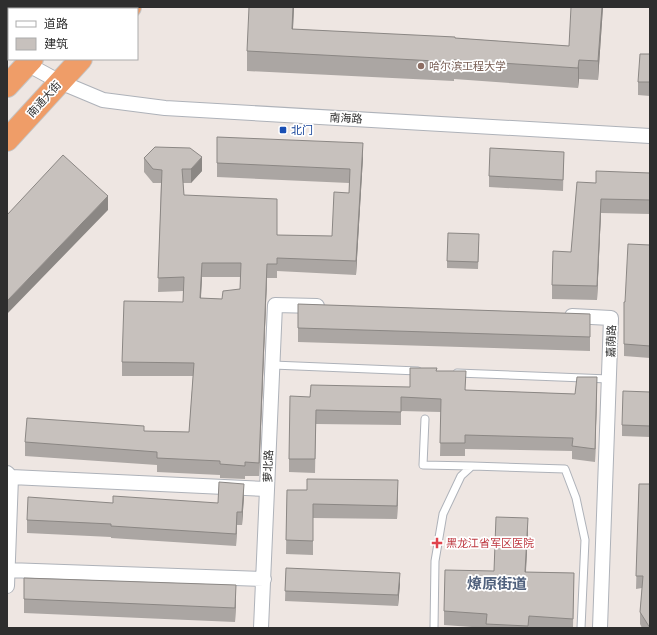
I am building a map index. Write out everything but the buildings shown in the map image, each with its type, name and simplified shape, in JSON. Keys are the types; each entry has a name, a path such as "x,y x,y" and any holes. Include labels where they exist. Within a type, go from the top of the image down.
{"highway":[{"name":"南通大街","path":"7,140 81,60"},
{"path":"7,86 30,62"}],"street":[{"name":"南海路","path":"30,62 60,82 103,100 165,108 650,136"},
{"name":"萝北路","path":"261,628 275,305 330,307"},
{"name":"嘉荫路","path":"557,316 611,318 600,628"},
{"path":"7,586 9,475 267,489"},
{"path":"7,570 264,579"}],"lane":[{"path":"272,365 429,372"},
{"path":"453,373 609,379"},
{"path":"425,419 423,465 565,469 576,498 585,540 581,628"},
{"path":"434,628 435,561 443,514 461,476 472,466"}],"place":[{"name":"哈尔滨工程大学","path":"421,66"},
{"name":"北门","path":"283,130"},
{"name":"黑龙江省军区医院","path":"437,543"}],"district":[{"name":"燎原街道","path":"497,583"}]}
